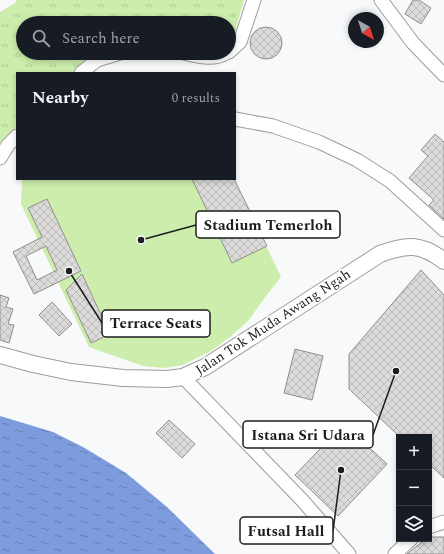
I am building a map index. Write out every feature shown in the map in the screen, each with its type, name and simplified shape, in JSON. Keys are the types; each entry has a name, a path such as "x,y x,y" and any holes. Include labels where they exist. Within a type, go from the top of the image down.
{"main road":[{"name":"Jalan Tok Muda Awang Ngah","path":"0,355 33,364 97,375 146,379 183,377 205,368 380,254 396,248 411,246 426,250 444,261"}],"street":[{"path":"236,46 240,42 254,0"},
{"path":"381,0 413,43 444,75"},
{"path":"82,72 97,60"},
{"path":"236,119 274,126 319,142 357,160 390,181 444,230"},
{"path":"0,158 16,137"},
{"path":"183,377 302,500 349,554"},
{"path":"432,526 444,522"},
{"path":"395,554 408,542"}],"green space":[{"path":"17,0 244,0 236,28 236,16 16,16 16,60 87,60 74,72 16,72 16,127 0,143 0,12 15,3"},
{"path":"22,180 234,180 281,277 248,321 211,351 183,365 164,368 143,366 89,347 21,204"}],"water":[{"path":"0,416 53,432 83,447 126,473 167,507 215,554 0,554"}],"building":[{"path":"413,0 419,0 431,8 421,24 405,14"},
{"path":"263,27 269,27 279,34 282,43 281,49 275,56 269,59 263,59 253,52 250,46 250,40 257,30"},
{"path":"435,134 444,142 444,219 429,205 434,200 409,178 428,156 421,150"},
{"path":"192,180 234,180 267,246 232,263"},
{"path":"47,199 81,271 34,294 13,252 42,237 28,208","holes":["46,246 57,270 37,280 26,256"]},
{"path":"421,270 444,295 444,478 432,467 432,434 397,434 349,389 349,354"},
{"path":"82,274 110,334 91,343 66,290"},
{"path":"0,295 9,298 6,307 13,309 8,324 14,325 9,343 0,340"},
{"path":"52,302 72,324 59,336 39,315"},
{"path":"295,349 323,356 312,400 284,393"},
{"path":"169,420 195,444 182,458 156,433"},
{"path":"344,424 387,464 338,516 295,475"},
{"path":"432,537 444,537 444,554 407,554 422,542 432,542"}],"place":[{"name":"Stadium Temerloh","path":"141,240"},
{"name":"Terrace Seats","path":"69,271"},
{"name":"Istana Sri Udara","path":"396,371"},
{"name":"Futsal Hall","path":"341,470"}]}
